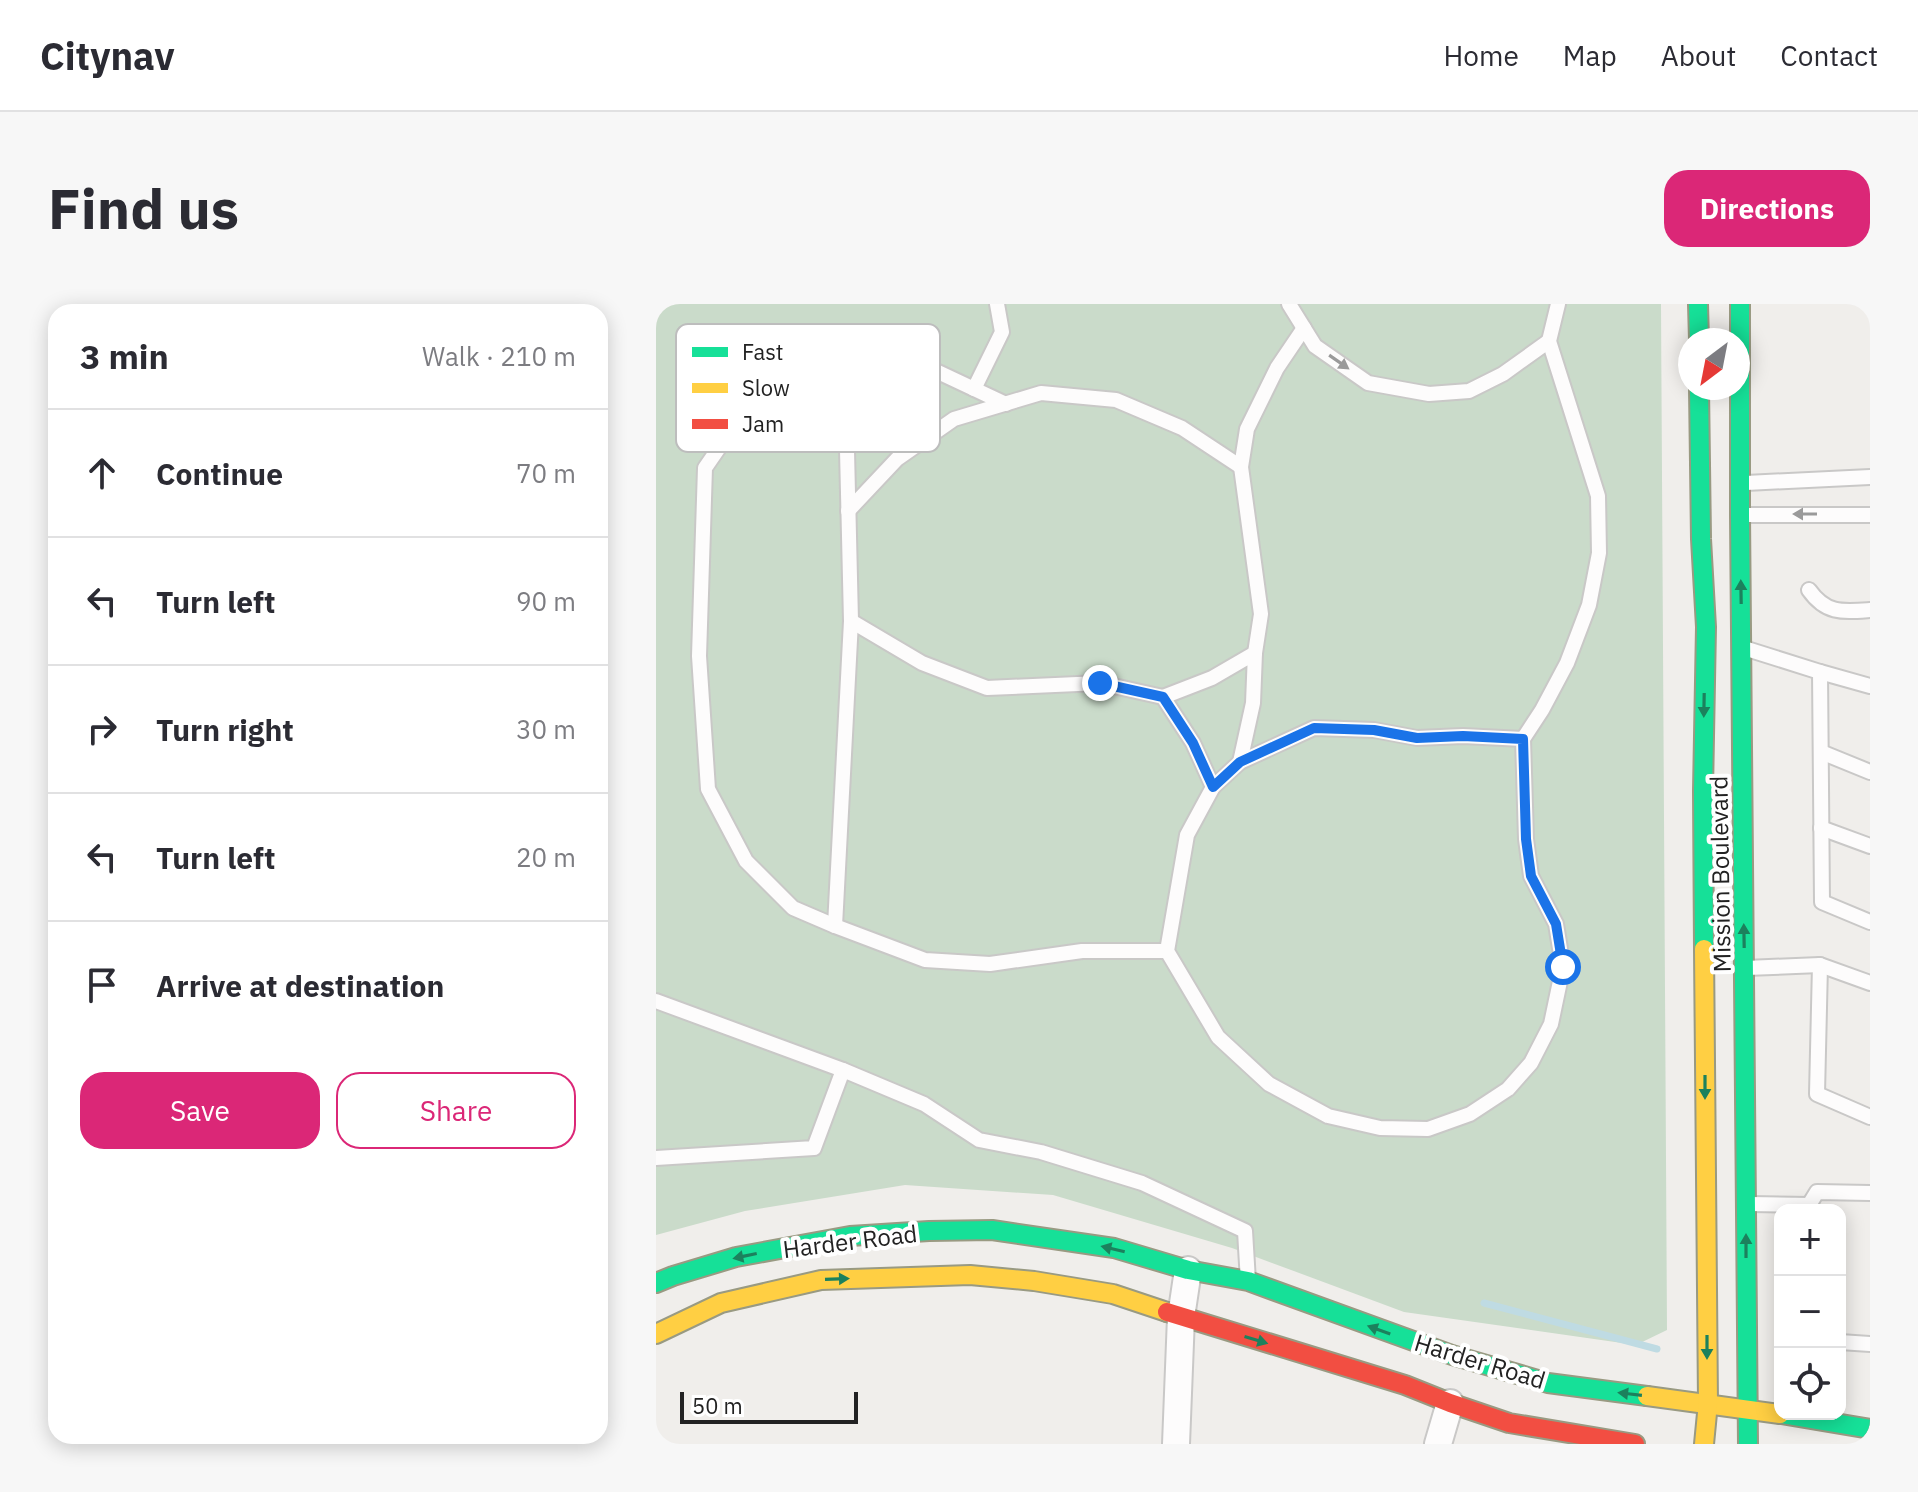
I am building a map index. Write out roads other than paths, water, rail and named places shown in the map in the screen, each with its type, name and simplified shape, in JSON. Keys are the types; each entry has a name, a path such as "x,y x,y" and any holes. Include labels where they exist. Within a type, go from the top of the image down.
{"main road":[{"path":"1698,304 1699,328"},
{"name":"Mission Boulevard","path":"1740,304 1748,1444"},
{"name":"Mission Boulevard","path":"1699,400 1706,627 1703,807 1708,1403 1704,1444"},
{"path":"1700,489 1720,534 1724,629 1730,642 1742,648"},
{"name":"Harder Road","path":"656,1283 736,1257 850,1236 992,1230 1114,1248 1188,1270 1248,1281 1452,1355 1548,1383 1774,1413"},
{"name":"Harder Road","path":"656,1334 721,1303 821,1280 970,1275 1034,1281 1113,1294 1405,1385 1509,1423 1585,1440 1635,1444"},
{"name":"Harder Road","path":"1817,1420 1870,1429"}],"street":[{"path":"1176,1444 1181,1317 1188,1270"},
{"path":"1438,1444 1450,1403"}],"lane":[{"path":"974,389 1002,332 997,304"},
{"path":"1289,304 1315,346 1368,383 1429,394 1469,391 1503,374 1549,341"},
{"path":"1523,739 1463,736 1417,738 1374,730 1314,728 1240,762 1213,787 1187,835 1167,951 1218,1037 1269,1084 1328,1116 1380,1128 1428,1129 1470,1114 1508,1089 1531,1063 1551,1024 1563,967 1556,924 1531,876 1526,839 1523,739 1567,663 1589,605 1599,553 1598,496 1549,341 1558,304"},
{"path":"1240,762 1253,703 1255,653 1261,614 1241,467 1247,429 1277,368 1304,328"},
{"path":"940,373 1006,404"},
{"path":"940,429 954,419 1041,393 1116,400 1182,428 1241,467"},
{"path":"716,452 705,468 699,656 708,789 746,861 793,908 925,960 990,964 1082,951 1167,951"},
{"path":"835,926 851,621 847,452"},
{"path":"848,511 907,452"},
{"path":"1741,483 1870,477"},
{"path":"1740,515 1870,515"},
{"path":"1809,590 1818,602 1835,610 1870,610"},
{"path":"851,621 922,663 987,688 1100,683 1163,697 1212,678 1255,653"},
{"path":"1742,648 1868,686 1870,669"},
{"path":"1820,672 1822,902 1870,922"},
{"path":"1163,697 1193,743 1213,787"},
{"path":"1821,752 1870,772"},
{"path":"1821,828 1870,846"},
{"path":"1820,965 1817,1094 1870,1117"},
{"path":"1744,968 1820,965 1870,983"},
{"path":"656,1001 843,1070 924,1104 979,1140 1041,1152 1142,1183 1245,1231 1248,1281"},
{"path":"656,1158 814,1148 843,1070"},
{"path":"1811,1204 1817,1192 1870,1193"},
{"path":"1746,1204 1774,1206"},
{"path":"1846,1342 1870,1344"}],"waterway":[{"path":"1484,1303 1657,1349"}]}
